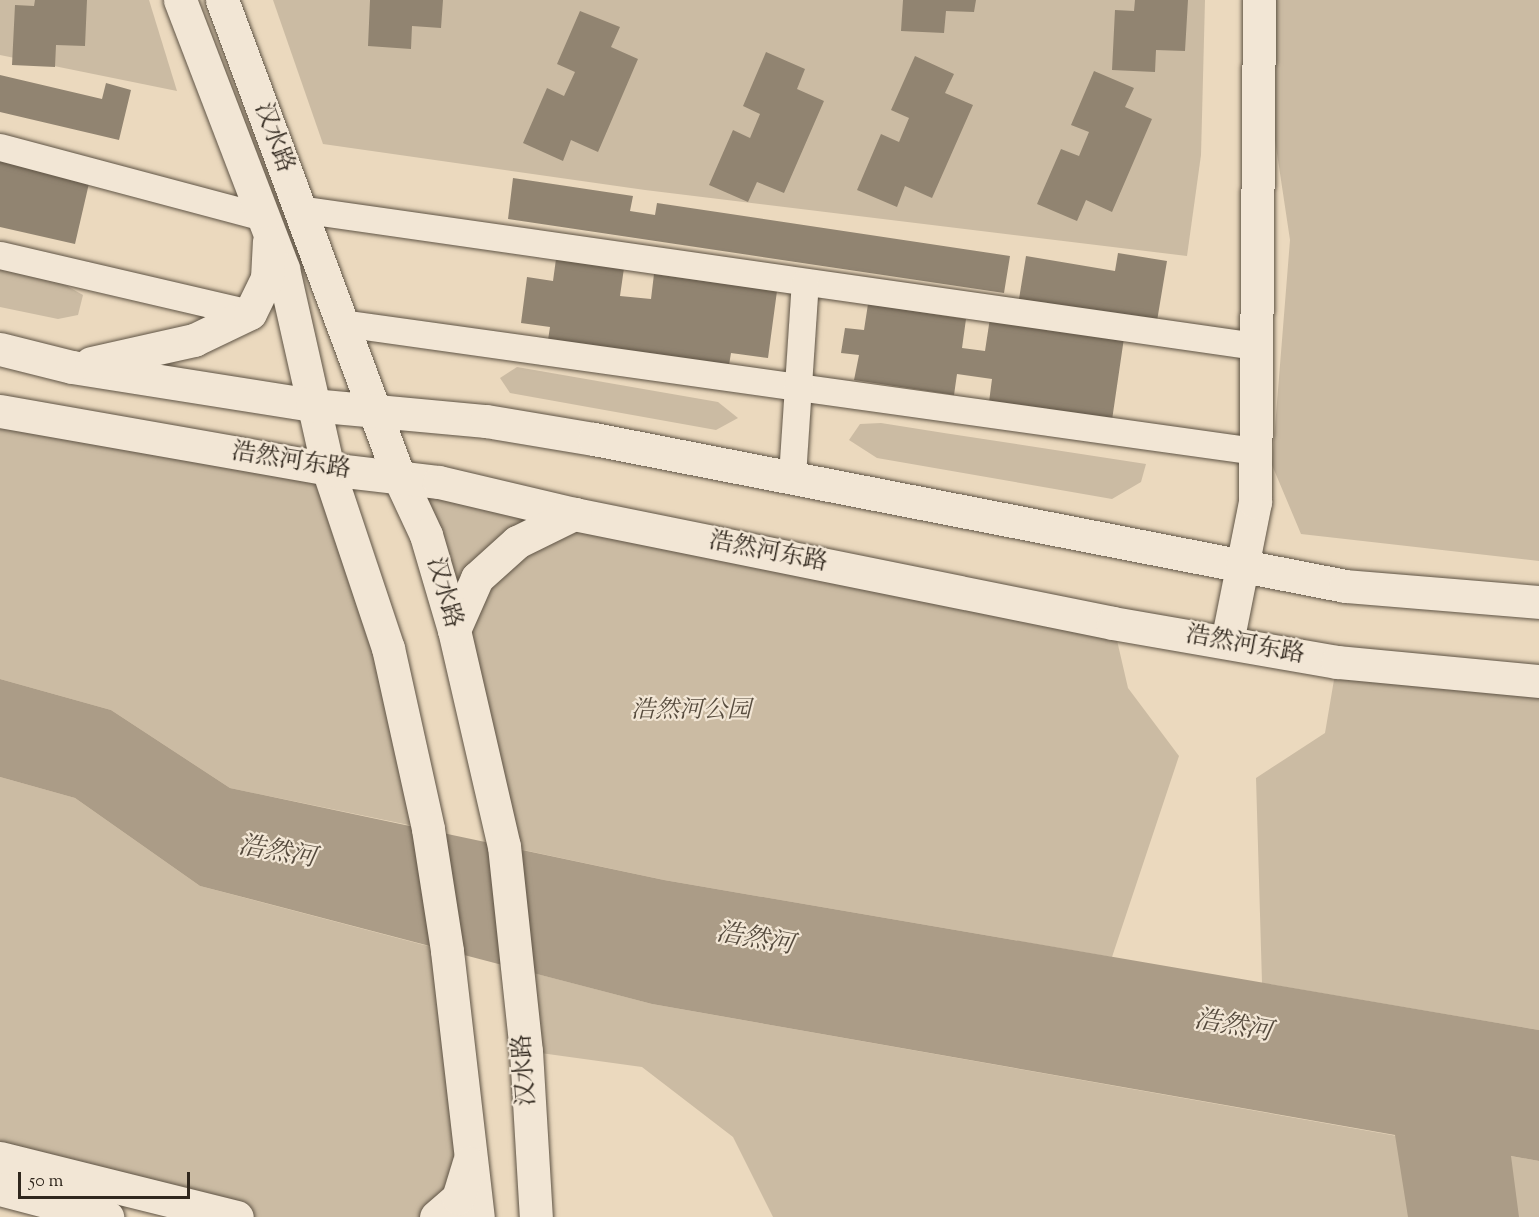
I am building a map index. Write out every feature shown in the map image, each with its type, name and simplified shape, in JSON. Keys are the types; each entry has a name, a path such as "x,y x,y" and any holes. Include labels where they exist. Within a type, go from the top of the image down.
{"main road":[{"name":"汉水路","path":"180,0 282,269 328,469 394,674 428,829 459,1054 478,1217"},
{"name":"汉水路","path":"222,0 299,209 379,414 399,477 426,535 458,645 504,846 526,1051 536,1217"},
{"path":"1227,642 1254,502 1259,0"},
{"path":"72,367 194,340 250,313 267,278 266,226"},
{"path":"0,349 72,367 312,405 379,414 486,421 792,476 1345,586 1539,602"},
{"name":"浩然河东路","path":"0,411 328,469 439,482 574,514 1337,662 1539,681"},
{"path":"458,645 477,578 517,542 574,514"},
{"path":"0,1158 237,1217"},
{"path":"436,1217 458,1198 471,1158"},
{"path":"534,1181 548,1217"},
{"path":"0,1189 107,1217"}],"street":[{"path":"0,147 266,226"},
{"path":"299,209 1256,346"},
{"path":"0,255 250,313"},
{"path":"792,476 805,282"},
{"path":"342,322 1255,451"}],"green space":[{"path":"0,0 149,0 177,91 0,55"},
{"path":"273,0 1205,0 1201,155 1187,256 645,190 323,144"},
{"path":"1276,0 1539,0 1539,561 1301,534 1272,465 1290,240 1275,140"},
{"path":"0,267 51,277 83,295 78,315 58,319 0,307"},
{"path":"517,367 718,402 738,418 716,430 510,393 500,378"},
{"path":"0,411 328,469 428,829 230,788 111,710 0,679"},
{"path":"881,423 1146,464 1141,482 1112,499 877,458 849,440 860,424"},
{"name":"浩然河公园","path":"399,477 1113,623 1128,688 1179,756 1112,957 664,880 504,846"},
{"path":"1337,662 1539,680 1539,1030 1262,983 1256,778 1325,733"},
{"path":"0,777 75,798 200,886 447,951 478,1217 237,1217 0,1158"},
{"path":"518,969 652,1004 1539,1161 1539,1217 773,1217 733,1137 642,1067 526,1051"}],"water":[{"name":"浩然河","path":"0,679 111,710 230,788 664,880 1539,1030 1539,1161 1511,1156 1519,1217 1408,1217 1395,1135 652,1004 200,886 75,798 0,777"}],"building":[{"path":"35,0 87,0 85,46 56,45 55,67 12,65 15,5 34,6"},
{"path":"370,0 443,0 441,28 412,26 411,49 368,46"},
{"path":"903,0 976,0 974,12 946,11 944,33 901,31"},
{"path":"1135,0 1188,0 1185,51 1156,50 1155,72 1112,70 1115,10 1134,11"},
{"path":"580,11 620,27 611,47 638,59 598,152 571,140 563,161 523,143 547,88 564,96 575,72 557,64"},
{"path":"766,52 805,69 797,89 824,101 784,193 757,182 748,202 709,185 733,130 750,138 760,114 743,106"},
{"path":"915,56 954,74 945,93 973,105 932,198 905,186 897,207 857,190 881,134 899,142 909,118 891,110"},
{"path":"1094,71 1134,88 1125,107 1152,119 1112,212 1086,200 1077,221 1037,204 1061,149 1079,156 1089,132 1071,125"},
{"path":"0,75 102,99 106,83 131,90 119,140 0,112"},
{"path":"0,158 90,179 75,244 0,227"},
{"path":"513,178 633,196 630,211 655,215 657,203 1010,256 1004,293 508,219"},
{"path":"1118,253 1167,261 1157,321 1019,299 1026,256 1115,271"},
{"path":"556,259 624,268 620,296 651,299 654,274 777,291 768,358 731,353 729,365 548,340 550,327 521,323 527,277 553,281"},
{"path":"868,304 966,319 962,348 985,351 990,318 1124,338 1112,420 989,402 992,379 957,374 954,395 854,380 859,355 841,353 845,328 864,330"}]}
